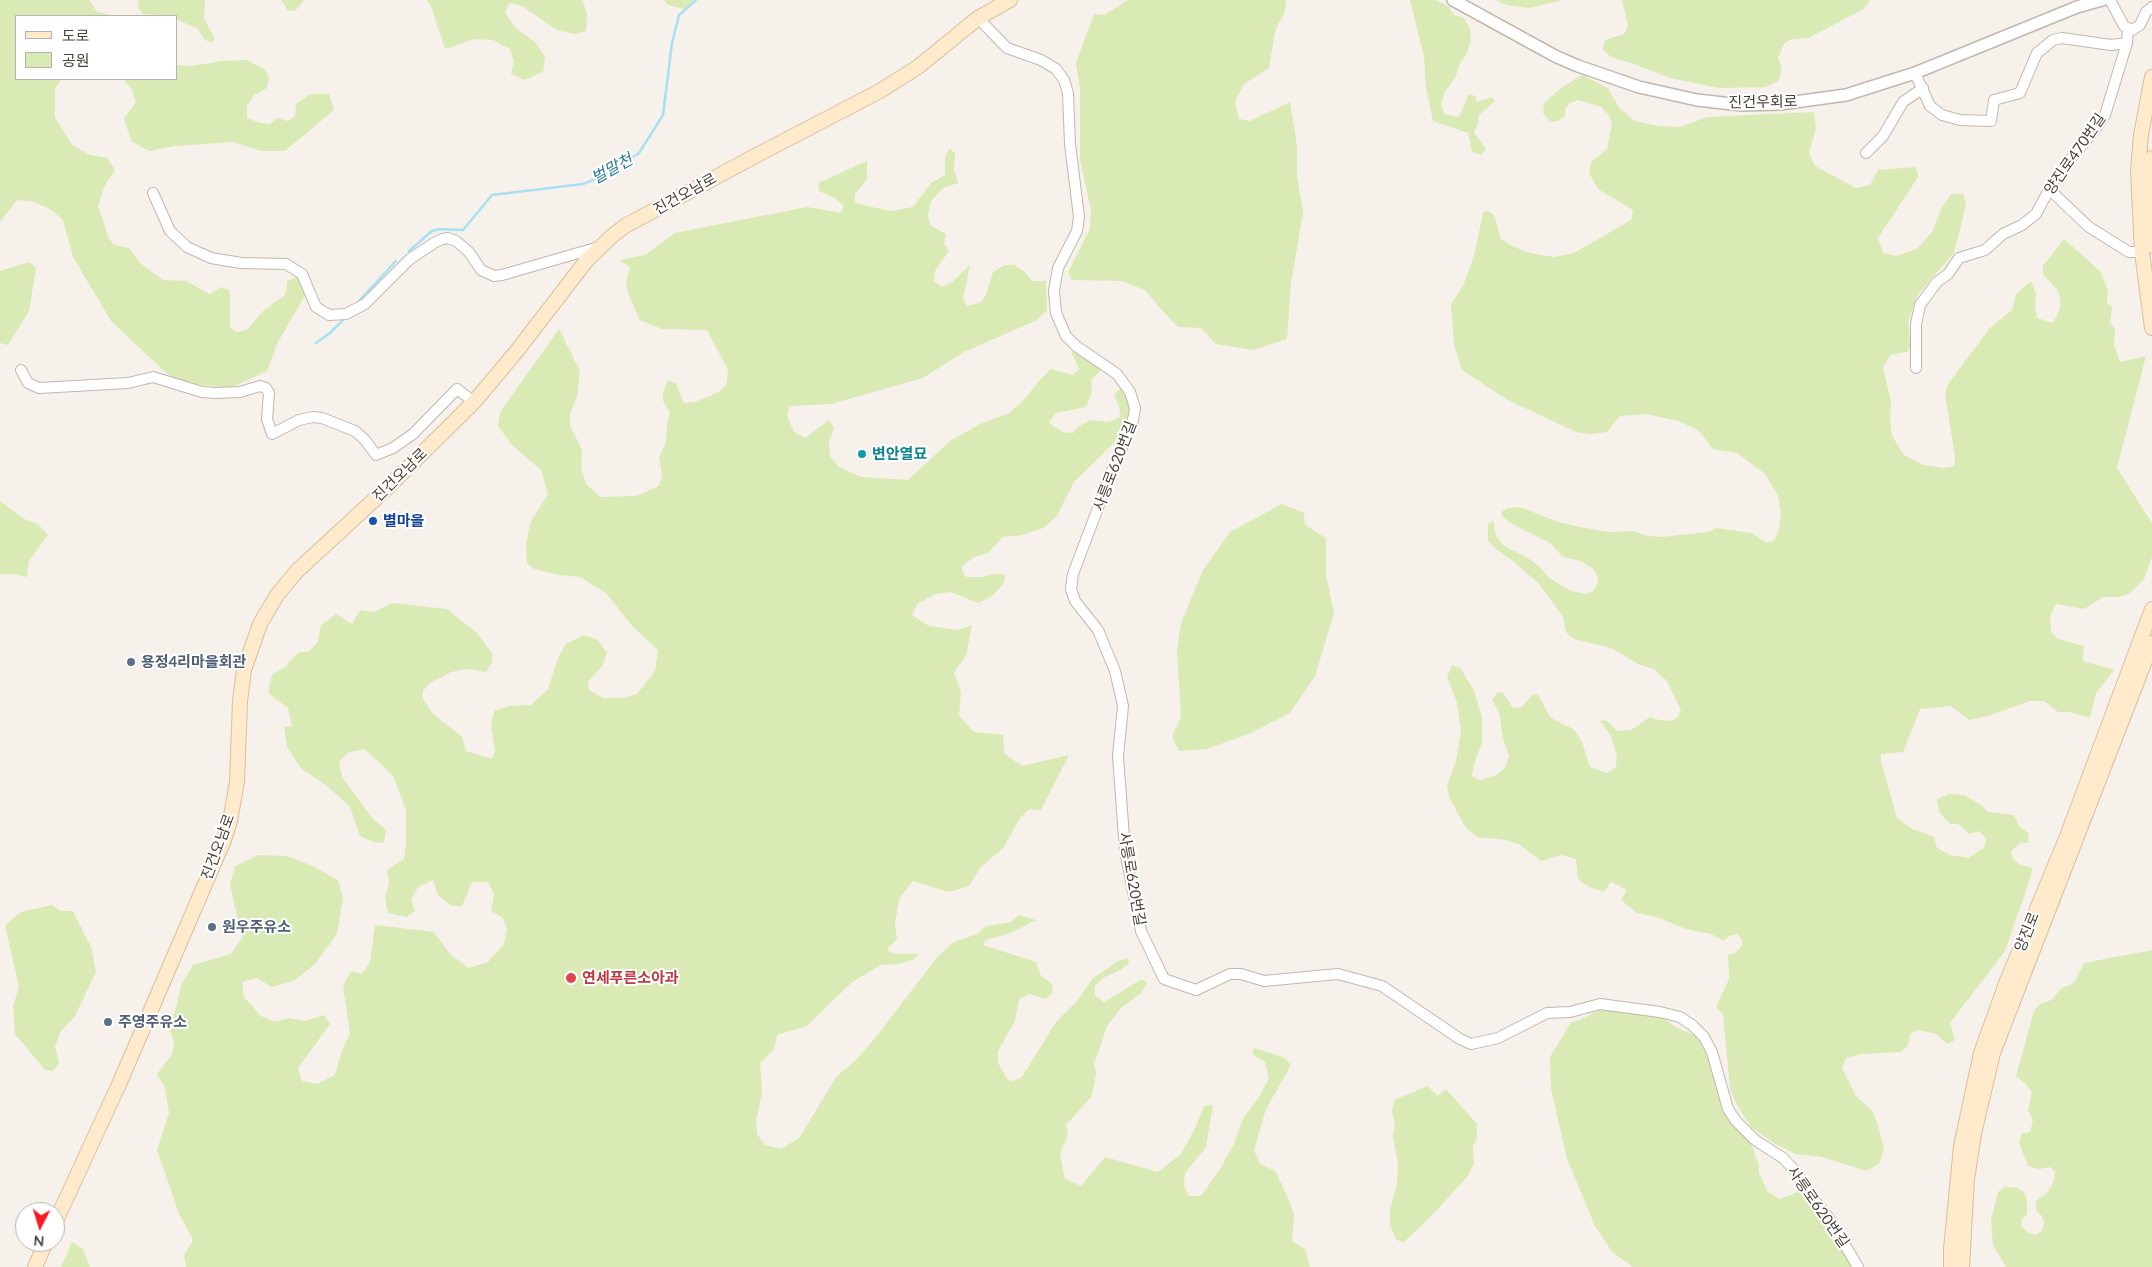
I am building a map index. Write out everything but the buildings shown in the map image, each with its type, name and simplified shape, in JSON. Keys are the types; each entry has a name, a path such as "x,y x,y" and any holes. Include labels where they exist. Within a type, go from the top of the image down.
{"main road":[{"name":"진건오남로","path":"65,1202 124,1074 224,840 230,821 237,782 240,701 244,670 260,624 277,595 297,572 387,488 474,402 516,352 575,274 599,247 625,226 757,155 862,102 899,80 936,54 978,18 1010,0"},
{"path":"2152,77 2140,135 2138,170 2147,249 2152,328"},
{"path":"2147,249 2152,158"},
{"name":"양진로","path":"1951,1267 1951,1248 1961,1146 1981,1053 2007,981 2066,839 2152,609"},
{"name":"양진로","path":"1962,1267 1967,1180 1974,1134 1993,1053 2152,643"},
{"path":"34,1267 41,1252"}],"street":[{"name":"진건우회로","path":"1453,0 1555,56 1578,66 1639,87 1697,100 1741,105 1780,104 1846,95 1916,73 2077,7 2102,0"},
{"name":"진건우회로","path":"2077,7 2088,0"},
{"path":"2110,0 2124,26 2132,30 2140,25 2146,12 2152,6"},
{"name":"사릉로620번길","path":"978,18 1007,48 1041,60 1056,69 1064,80 1068,93 1070,144 1079,217 1077,231 1058,268 1054,291 1056,313 1066,336 1076,346 1117,374 1130,392 1135,408 1132,425 1113,468 1073,574 1070,589 1075,601 1098,630 1115,671 1122,706 1118,756 1125,851 1141,931 1164,979 1196,990 1230,974 1241,974 1264,981 1338,974 1382,986 1460,1039 1471,1044 1482,1043 1506,1035 1547,1013 1570,1012 1600,1004 1660,1012 1680,1017 1692,1025 1708,1044 1718,1071 1728,1109 1736,1121 1755,1140 1783,1158 1796,1173 1809,1194 1829,1218 1858,1267"},
{"name":"양진로470번길","path":"1916,368 1916,324 1920,305 1937,282 1948,274 1959,258 1984,250 2003,234 2022,225 2036,214 2057,175 2105,115 2127,43 2128,28"},
{"path":"1916,73 1924,88 1930,106 1942,115 1960,120 1991,121 1994,100 2020,93 2037,53 2053,40 2062,38 2110,45 2127,43"},
{"path":"1866,153 1883,136 1903,102 1924,88"},
{"path":"2049,189 2089,226 2129,252 2147,249"},
{"path":"152,193 170,230 186,247 211,258 252,265 286,264 302,274 316,306 329,315 346,314 365,304 410,259 442,239 448,238 456,241 469,252 481,270 494,276 599,247"},
{"path":"21,370 28,383 39,388 128,383 153,377 202,392 221,394 240,392 260,386 266,388 269,393 267,419 272,434 298,420 313,417 322,418 355,432 365,440 376,455 393,448 413,434 457,389 474,402"}],"green space":[{"path":"0,0 89,0 97,12 110,15 15,15 15,80 61,80 55,88 55,117 72,145 90,155 107,158 115,170 104,187 98,207 109,238 114,245 129,248 140,263 163,280 186,281 210,294 221,287 230,291 230,328 236,332 247,330 263,311 286,294 287,281 297,277 307,292 278,342 267,371 230,388 183,383 165,372 111,321 73,257 63,220 50,209 34,202 17,200 0,222"},
{"path":"138,0 205,0 204,18 215,39 211,43 204,39 198,29 178,20 178,15 143,14 139,9"},
{"path":"281,0 304,0 296,10 288,11"},
{"path":"427,0 582,0 587,13 586,31 574,34 557,30 522,6 509,3 505,13 516,28 535,42 545,57 543,72 524,80 511,74 514,61 510,49 493,40 474,39 445,49 431,6"},
{"path":"664,0 693,0 684,9 668,5"},
{"path":"1128,0 1286,0 1285,11 1275,31 1269,68 1244,84 1235,101 1239,119 1250,121 1290,102 1297,146 1297,175 1303,213 1291,283 1287,339 1253,350 1216,344 1201,328 1178,327 1145,290 1121,281 1072,280 1068,272 1090,229 1091,210 1080,160 1080,90 1076,63 1094,14 1104,15"},
{"path":"1410,0 1436,0 1449,7 1454,15 1464,18 1470,29 1471,41 1467,53 1459,65 1456,76 1445,92 1441,105 1445,114 1459,117 1469,94 1475,96 1477,102 1491,97 1495,101 1479,115 1478,124 1474,132 1486,149 1481,155 1472,152 1468,133 1433,121 1426,86 1424,57"},
{"path":"1496,0 1563,0 1529,8 1506,5"},
{"path":"1620,0 1870,0 1864,9 1808,38 1792,39 1785,43 1778,57 1782,69 1778,81 1765,87 1719,88 1670,78 1611,57 1603,50 1605,40 1624,34 1628,27 1623,3"},
{"path":"247,60 264,69 269,77 267,88 254,95 247,106 247,118 260,123 270,124 277,118 288,121 295,116 296,104 310,94 329,94 334,110 285,151 261,151 233,142 175,146 149,151 131,141 124,118 136,102 132,90 124,80 178,80 178,65 192,66 222,61"},
{"path":"1582,75 1608,88 1619,108 1635,121 1658,126 1680,127 1707,117 1814,112 1816,128 1809,153 1815,166 1856,188 1870,185 1878,170 1916,167 1918,177 1878,238 1883,253 1896,256 1917,249 1932,232 1941,209 1951,194 1963,194 1966,205 1954,253 1918,294 1908,322 1911,346 1907,352 1890,355 1883,368 1891,401 1890,420 1892,436 1904,455 1923,465 1944,468 1954,466 1955,457 1945,394 1948,384 1990,328 2012,310 2016,294 2031,281 2036,293 2035,306 2037,318 2053,323 2060,309 2060,296 2056,288 2043,274 2043,266 2064,239 2101,272 2108,291 2107,303 2112,307 2110,323 2115,329 2114,345 2120,362 2146,356 2117,468 2152,523 2152,557 2144,579 2130,593 2120,597 2103,597 2084,609 2056,604 2050,616 2051,632 2058,639 2084,646 2083,661 2114,670 2096,693 2090,718 2069,712 2058,712 2044,701 2030,701 1991,715 1969,720 1951,706 1920,709 1903,752 1881,754 1881,761 1897,818 1912,829 1934,837 1937,848 1950,855 1968,858 1984,848 1986,839 1979,831 1969,834 1958,824 1950,824 1939,812 1937,799 1949,794 1964,795 1980,804 1988,812 2014,815 2019,826 2029,834 2028,843 2020,843 2011,851 2013,859 2019,864 2032,868 2031,876 2005,951 1950,1023 1955,1040 1947,1044 1936,1034 1918,1030 1910,1034 1908,1045 1901,1052 1861,1054 1846,1058 1842,1068 1856,1096 1871,1109 1877,1122 1884,1149 1879,1164 1866,1171 1822,1157 1796,1154 1777,1145 1751,1127 1737,1105 1730,1089 1723,1014 1716,1007 1729,979 1728,955 1735,953 1742,946 1742,940 1737,934 1729,936 1724,941 1711,934 1686,929 1657,917 1637,913 1621,900 1627,890 1611,882 1604,892 1589,887 1578,879 1576,859 1561,855 1541,861 1520,845 1507,840 1477,837 1466,828 1450,799 1447,786 1456,761 1461,731 1457,703 1447,677 1452,665 1461,669 1474,691 1482,717 1482,743 1474,764 1472,776 1480,780 1495,776 1505,768 1509,756 1503,739 1499,712 1492,700 1498,692 1503,693 1513,708 1522,707 1533,694 1538,695 1551,718 1573,729 1577,734 1582,742 1590,767 1607,773 1616,767 1617,756 1611,736 1600,721 1606,720 1617,731 1631,730 1650,717 1672,721 1678,717 1681,710 1667,681 1654,669 1640,665 1611,648 1574,639 1566,632 1563,617 1539,584 1488,541 1488,525 1493,520 1496,536 1503,545 1529,559 1540,567 1549,578 1569,590 1585,594 1593,591 1597,585 1598,576 1592,568 1580,561 1563,557 1550,543 1512,524 1503,517 1501,512 1508,508 1520,507 1558,522 1580,527 1610,532 1633,531 1648,536 1662,537 1708,532 1716,528 1752,533 1766,543 1774,541 1779,529 1781,513 1778,496 1765,474 1737,453 1713,449 1699,431 1679,421 1645,414 1620,416 1607,432 1591,434 1576,432 1506,399 1462,370 1454,345 1451,304 1463,286 1474,256 1483,213 1488,211 1494,215 1501,239 1512,246 1530,253 1554,257 1574,253 1631,220 1633,210 1598,189 1589,173 1591,162 1607,149 1612,124 1608,114 1601,107 1578,100 1570,103 1565,109 1565,116 1558,121 1550,122 1543,113 1544,103 1560,89"},
{"path":"950,148 955,154 954,170 958,183 943,188 931,201 928,215 930,225 946,234 944,244 949,251 935,271 934,281 942,287 951,283 970,265 963,299 967,306 980,303 986,295 993,272 1005,265 1014,265 1024,271 1032,281 1046,281 1047,310 1037,320 964,352 923,378 831,404 789,406 787,416 794,432 805,438 829,420 834,428 829,443 830,456 839,467 861,477 908,480 950,441 980,424 1009,413 1026,398 1051,369 1073,375 1079,369 1071,352 1082,352 1097,361 1100,371 1091,380 1092,392 1086,407 1056,413 1049,422 1054,427 1063,432 1073,433 1079,426 1091,420 1108,422 1120,417 1119,406 1114,395 1120,388 1130,401 1131,421 1117,440 1074,482 1056,517 1043,528 1022,535 1003,537 988,553 974,557 961,567 966,577 1005,574 1004,583 991,597 978,603 951,592 935,594 917,604 912,615 929,626 958,630 972,625 966,656 954,672 961,692 959,716 974,732 1003,735 1004,753 1022,766 1069,755 1041,810 1030,809 1020,818 1004,847 981,867 969,886 949,892 913,881 899,899 895,925 897,939 887,949 894,954 919,954 913,960 898,964 880,965 851,983 807,1026 777,1035 774,1050 760,1063 762,1093 756,1121 757,1134 765,1145 781,1149 799,1138 837,1076 855,1061 876,1037 938,956 954,942 977,934 986,926 1011,922 1019,915 1036,920 1011,933 986,940 983,945 1036,962 1041,976 1052,984 1053,992 1046,999 1029,994 1019,999 1015,1021 998,1051 998,1063 1008,1080 1013,1081 1022,1077 1056,1022 1079,999 1092,979 1118,961 1128,958 1129,964 1103,978 1095,986 1095,996 1104,1002 1142,979 1147,983 1141,993 1121,1008 1107,1026 1094,1064 1096,1073 1092,1096 1066,1125 1068,1134 1060,1154 1065,1179 1081,1186 1105,1157 1158,1172 1181,1154 1204,1106 1213,1105 1206,1147 1185,1173 1184,1185 1189,1196 1201,1196 1220,1169 1234,1144 1244,1117 1258,1099 1269,1078 1265,1062 1252,1054 1254,1048 1283,1057 1291,1065 1266,1109 1254,1150 1260,1164 1275,1171 1285,1191 1294,1214 1292,1241 1305,1249 1310,1267 186,1267 184,1255 193,1240 179,1214 157,1150 169,1113 165,1088 157,1074 172,1054 174,1042 169,1028 181,985 193,965 231,954 242,938 230,885 235,866 258,855 287,856 313,866 338,880 343,898 337,934 315,964 295,980 272,987 256,978 242,982 244,997 261,1016 275,1022 289,1018 305,1021 324,1015 330,1024 298,1068 302,1081 317,1084 335,1075 350,1033 343,986 351,971 362,974 370,962 375,925 434,932 450,954 469,968 488,962 504,944 507,928 503,918 491,911 494,894 488,882 472,882 462,906 452,906 438,895 433,880 418,887 411,900 415,911 407,917 388,913 385,898 389,883 387,870 404,859 406,841 406,810 393,776 365,749 349,752 339,762 342,777 372,818 386,830 384,842 376,843 360,836 350,807 327,786 301,768 287,747 284,727 292,726 288,708 268,693 272,675 285,667 299,652 309,652 318,641 321,625 336,614 352,624 360,610 374,612 393,603 447,609 477,633 492,653 492,662 486,672 468,669 451,672 430,683 423,691 423,699 432,713 462,737 466,751 492,759 495,751 491,725 494,711 509,706 531,705 548,689 558,658 566,644 584,635 598,640 607,653 602,666 588,682 589,690 603,698 623,698 637,694 655,671 658,650 633,627 606,593 580,577 559,575 534,569 527,563 526,548 530,523 548,494 541,470 512,445 498,426 500,412 559,329 580,371 577,397 570,414 570,425 582,450 581,468 586,484 600,497 636,496 659,486 662,475 659,457 666,443 670,412 663,401 663,392 668,380 676,384 684,403 695,402 719,392 727,383 728,370 707,330 662,329 640,320 629,296 626,282 630,268 620,260 645,255 675,233 807,207 842,213 843,205 835,198 819,191 818,183 867,161 867,179 855,194 855,202 891,211 913,207 931,183 945,175 945,156"},
{"path":"29,262 36,268 29,311 8,345 0,343 0,271"},
{"path":"0,501 24,519 38,524 48,535 29,561 27,577 0,574"},
{"path":"1282,504 1304,513 1305,525 1326,538 1326,575 1334,613 1315,676 1290,713 1251,733 1207,749 1179,751 1172,736 1181,717 1177,652 1181,623 1203,570 1230,532"},
{"path":"52,905 61,911 73,911 91,947 96,972 75,1016 61,1031 55,1047 59,1063 53,1071 45,1070 15,1034 13,1006 19,987 5,925 21,912"},
{"path":"2152,950 2152,1267 2006,1267 1993,1245 1991,1220 1998,1192 2005,1187 2018,1188 2024,1192 2027,1200 2027,1214 2022,1219 2021,1226 2027,1232 2036,1235 2042,1231 2044,1223 2042,1216 2036,1211 2036,1201 2048,1192 2054,1181 2055,1172 2050,1167 2039,1169 2028,1166 2019,1143 2021,1134 2030,1132 2033,1120 2028,1111 2032,1092 2016,1076 2034,1011 2040,1004 2051,1000 2062,988 2074,983 2084,963"},
{"path":"1599,1010 1657,1013 1675,1027 1704,1039 1724,1103 1750,1141 1759,1165 1759,1173 1768,1192 1780,1199 1803,1190 1831,1225 1857,1267 1633,1267 1612,1252 1595,1226 1567,1159 1551,1089 1550,1057 1571,1022 1580,1020"},
{"path":"1428,1086 1438,1096 1446,1089 1477,1124 1477,1137 1473,1147 1474,1164 1467,1177 1403,1243 1396,1239 1390,1225 1390,1209 1397,1184 1398,1163 1393,1136 1395,1125 1392,1112 1394,1100"},
{"path":"72,1242 83,1249 90,1267 61,1267"}],"waterway":[{"name":"벌말천","path":"409,251 432,231 440,229 463,230 492,195 583,184 606,175 639,153 663,115 672,43 679,15 696,0"},
{"name":"벌말천","path":"358,302 396,261"},
{"name":"벌말천","path":"316,343 330,333 345,318"}],"place":[{"name":"변안열묘","path":"862,454"},
{"name":"별마을","path":"373,521"},
{"name":"용정4리마을회관","path":"131,662"},
{"name":"원우주유소","path":"212,927"},
{"name":"연세푸른소아과","path":"571,978"},
{"name":"주영주유소","path":"108,1022"}]}
